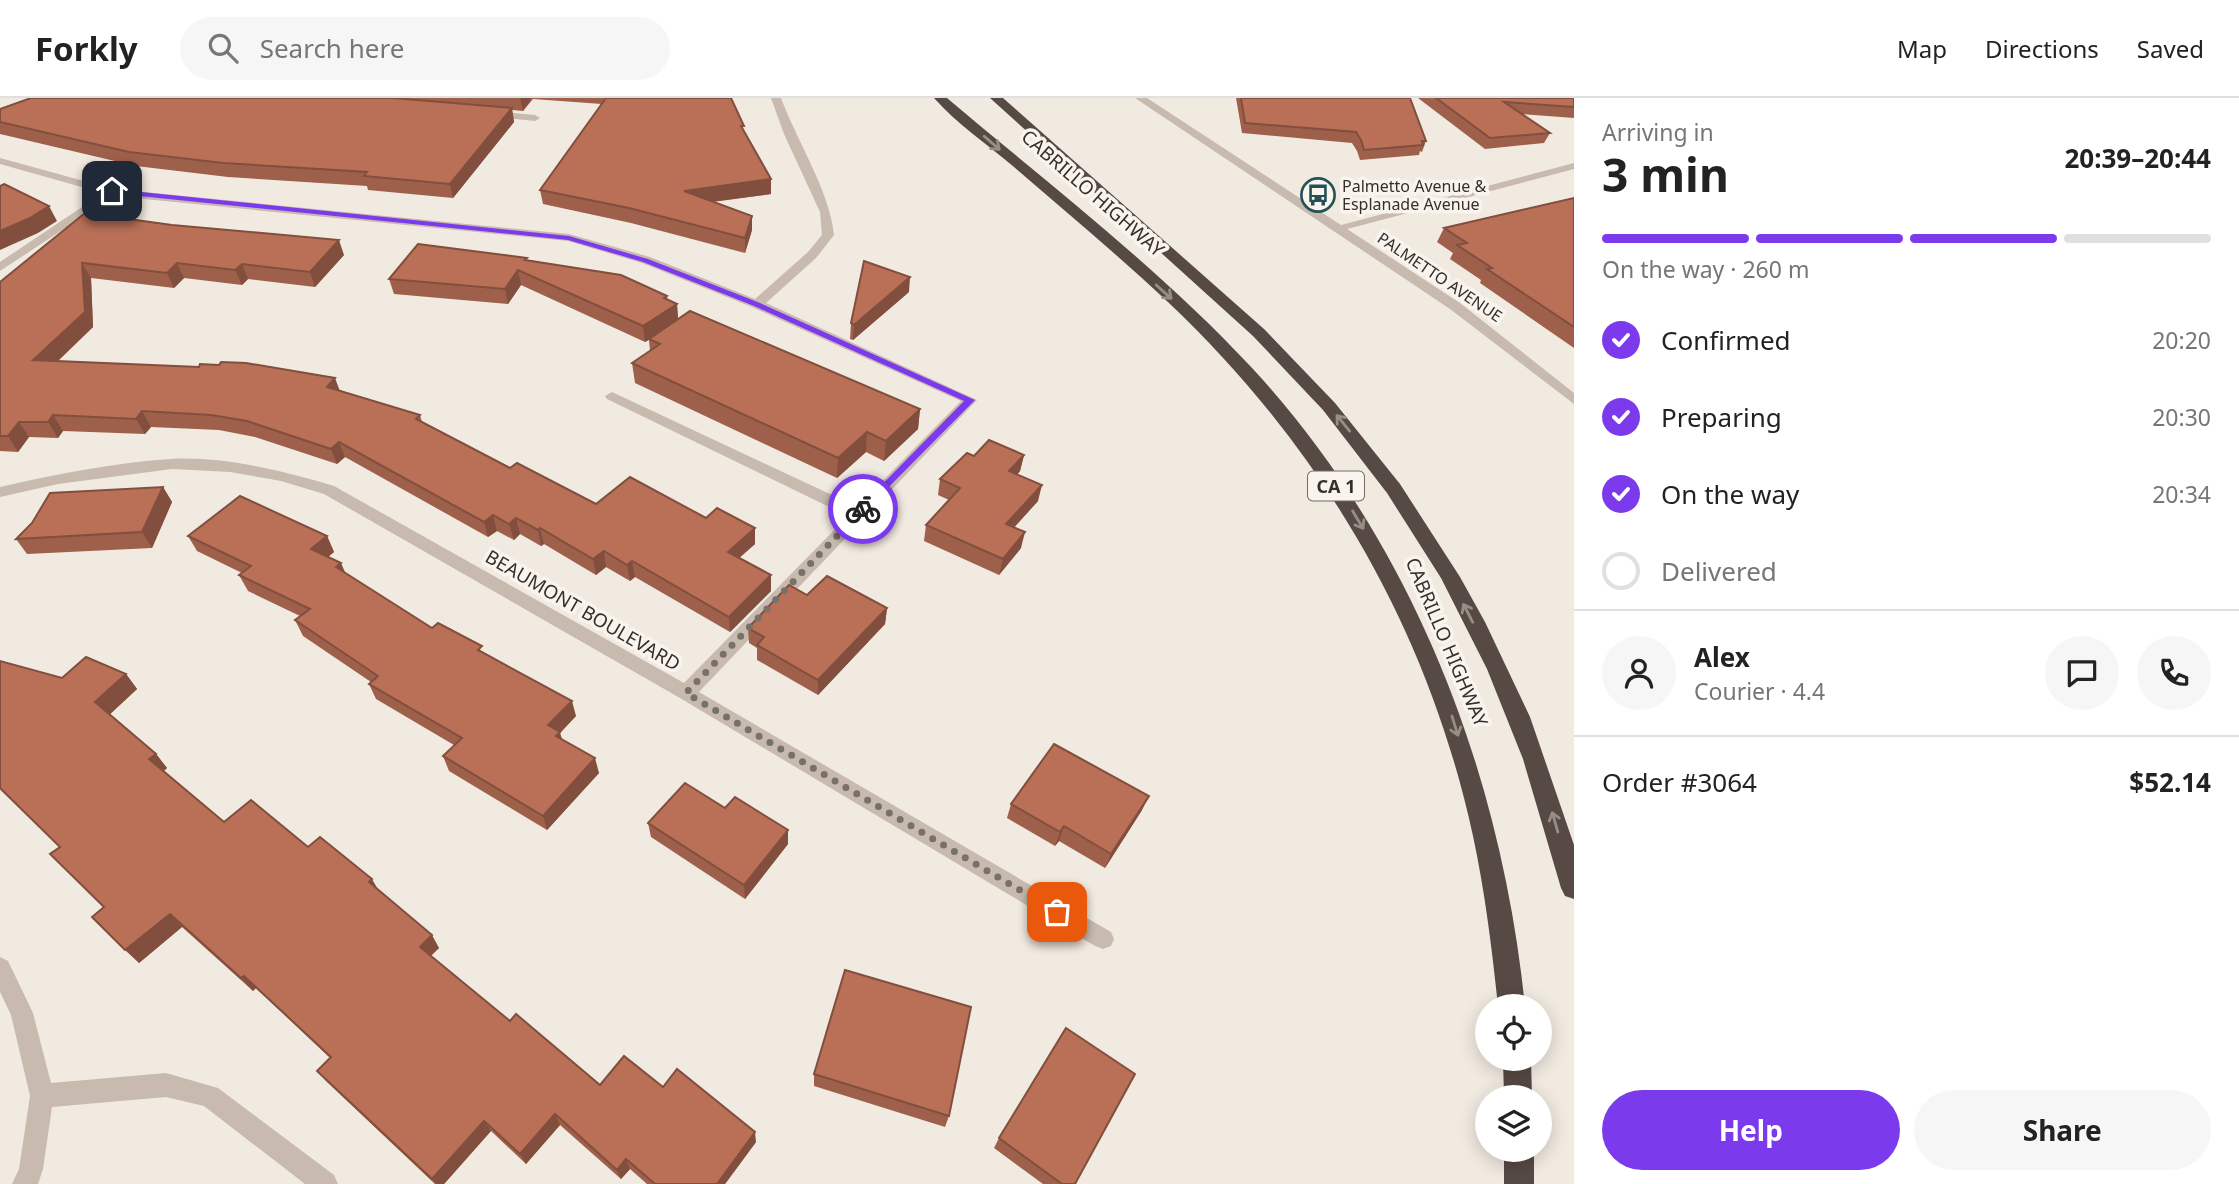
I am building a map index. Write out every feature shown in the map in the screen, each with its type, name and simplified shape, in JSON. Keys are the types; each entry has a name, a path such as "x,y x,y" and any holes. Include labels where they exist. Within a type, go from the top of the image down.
{"highway":[{"name":"CABRILLO HIGHWAY","path":"940,98 1166,293 1212,337 1289,421 1356,516 1388,571 1450,711 1474,788 1495,875 1510,994"},
{"name":"CABRILLO HIGHWAY","path":"996,98 1254,329 1327,405 1374,461 1447,571 1518,716 1549,799 1574,888"},
{"path":"1010,98 1039,139"},
{"path":"1519,1162 1519,1184"}],"street":[{"path":"757,304 812,255 828,235 826,212 789,134 776,98"},
{"name":"PALMETTO AVENUE","path":"1140,98 1455,306 1574,400"},
{"path":"481,113 534,118"},
{"path":"0,161 112,191 569,238 646,260 757,304 970,400 686,693"},
{"path":"1336,228 1574,166"},
{"path":"0,267 112,191"},
{"path":"612,396 858,514"},
{"name":"BEAUMONT BOULEVARD","path":"0,492 58,479 173,464 230,467 282,476 329,490 686,693 1103,939"},
{"path":"0,968 22,1013 42,1096 31,1168 25,1184"},
{"path":"42,1096 166,1085 210,1096 325,1184"}],"building":[{"path":"31,98 393,98 512,108 450,184 364,176 367,172 223,163 129,152 0,122 0,109"},
{"path":"606,98 731,98 744,126 741,126 771,179 684,191 752,216 745,238 629,208 540,190"},
{"path":"1241,98 1410,98 1426,141 1422,141 1423,145 1364,150 1356,132 1245,123"},
{"path":"1436,98 1574,98 1574,107 1504,102 1550,133 1490,138"},
{"path":"4,184 49,206 0,231 0,186"},
{"path":"1574,198 1574,327 1487,269 1492,268 1457,245 1467,243 1444,228"},
{"path":"85,213 172,225 339,240 310,272 242,264 235,270 177,263 167,273 82,263 85,312 33,360 199,367 200,364 219,365 221,362 246,363 335,378 327,387 420,415 416,419 510,468 517,463 596,504 630,477 706,518 717,508 755,528 728,552 771,575 729,617 632,561 627,565 604,551 593,559 540,528 538,530 516,518 509,524 493,515 484,522 339,442 331,449 247,421 211,415 142,411 136,419 53,415 48,422 19,422 8,436 0,436 0,282"},
{"path":"418,244 527,258 525,260 621,275 667,296 664,298 677,304 643,326 518,270 505,289 389,279"},
{"path":"864,261 910,277 854,325 851,323"},
{"path":"690,311 920,409 886,441 867,432 838,458 632,363 660,344 649,339"},
{"path":"989,440 1024,455 1009,471 1042,485 1006,524 1025,532 1003,559 926,525 960,488 940,479 967,453 974,456"},
{"path":"163,487 142,532 16,539 32,523 50,493"},
{"path":"240,496 327,536 311,549 341,563 336,567 432,628 438,623 482,646 478,650 572,701 548,725 560,732 556,736 595,758 543,816 443,756 462,738 369,684 378,676 295,620 310,609 239,575 251,566 188,536"},
{"path":"827,576 887,608 818,680 757,645 764,637 748,628 789,585 807,595"},
{"path":"86,657 126,674 95,702 156,754 149,759 224,822 251,800 308,847 320,837 372,879 369,882 432,935 420,947 510,1021 516,1014 600,1085 624,1056 663,1087 677,1069 755,1132 717,1184 655,1184 626,1159 617,1170 555,1114 520,1154 484,1121 432,1179 317,1071 331,1057 244,976 241,978 170,914 125,950 92,917 104,907 50,854 60,847 0,788 0,661 62,678"},
{"path":"1054,744 1149,796 1111,854 1064,826 1060,832 1011,804"},
{"path":"685,783 725,808 735,797 788,830 744,885 648,823"},
{"path":"845,970 971,1007 949,1116 814,1074"},
{"path":"1066,1028 1135,1074 1075,1184 1062,1184 999,1138"}],"way so far":[{"path":"863,509 686,693 1057,912"}],"place":[{"name":"Palmetto Avenue & Esplanade Avenue","path":"1318,195"}],"route":[{"path":"112,191 569,238 646,260 757,304 970,400 863,509"}]}
